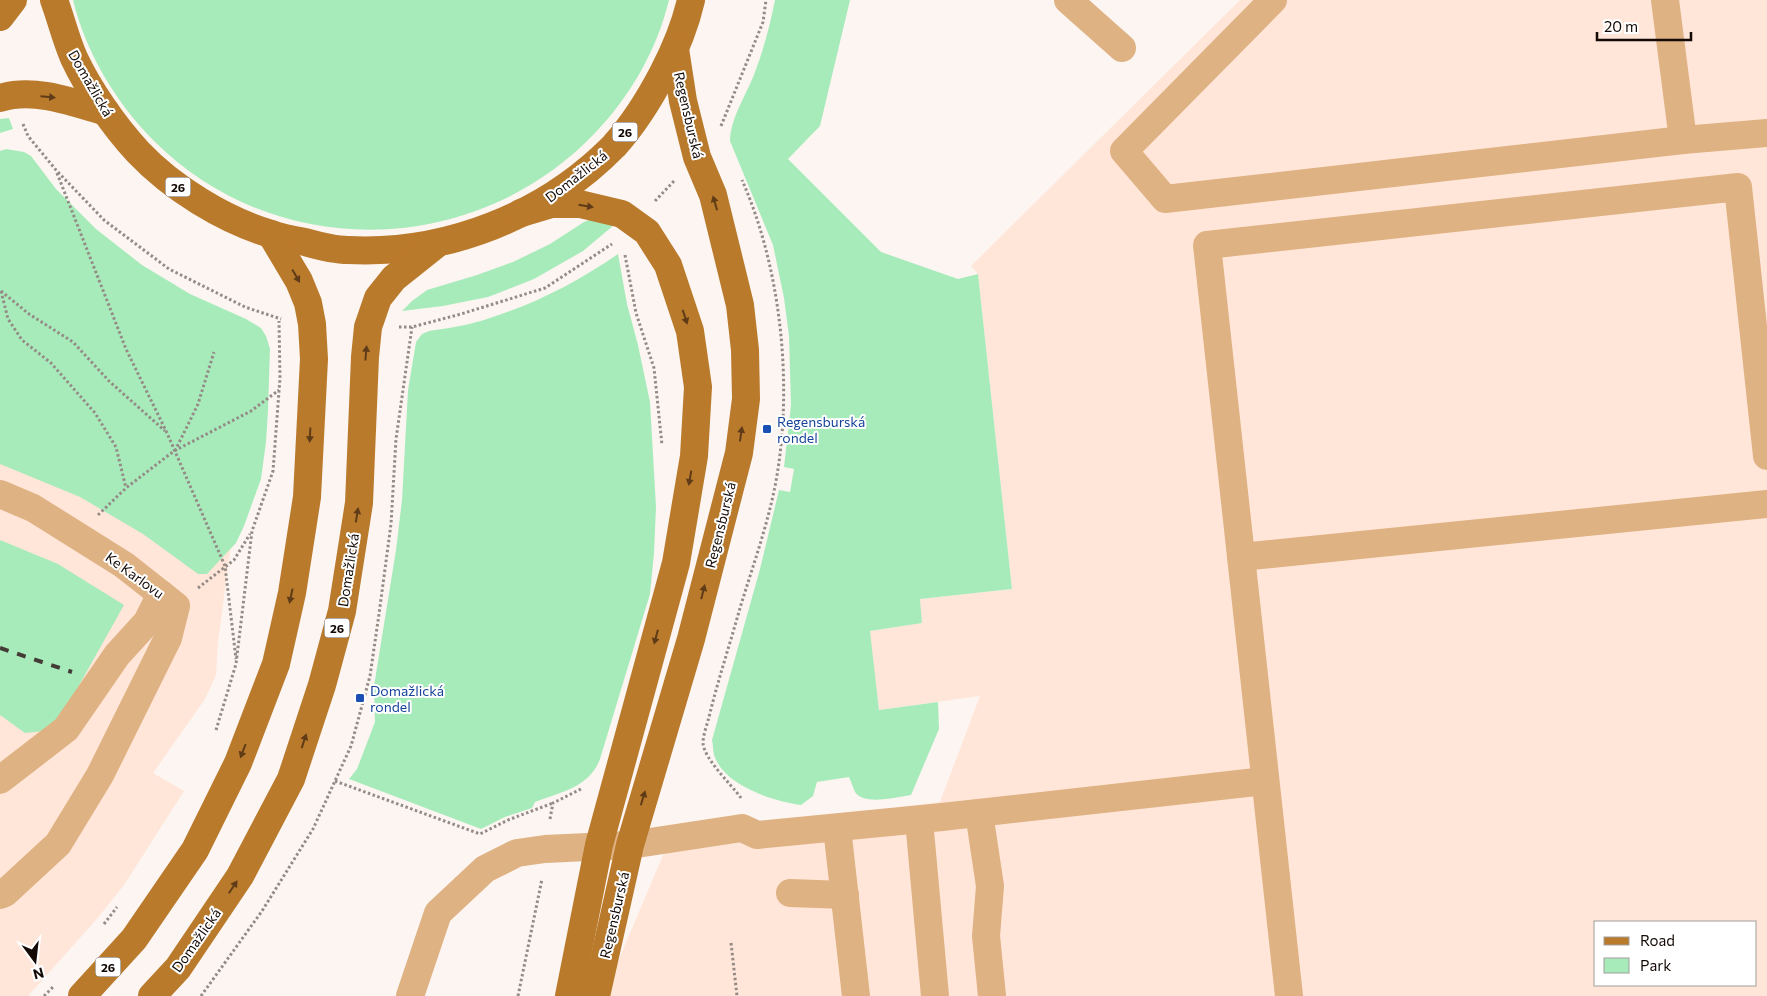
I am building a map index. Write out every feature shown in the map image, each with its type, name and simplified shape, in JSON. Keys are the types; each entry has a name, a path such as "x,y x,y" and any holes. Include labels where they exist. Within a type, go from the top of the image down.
{"main road":[{"path":"0,17 13,0"},
{"name":"Domažlická","path":"54,0 74,58 106,112 139,152 178,186 222,214 271,234 347,250 382,250 438,243 498,225 553,196 592,167 615,145 653,92 675,49 691,0"},
{"name":"Regensburská","path":"596,996 630,845 696,620 739,453 746,400 745,350 740,305 712,195 696,157 683,101 675,49"},
{"path":"0,98 12,94 57,97 106,112"},
{"name":"Regensburská","path":"521,213 551,204 580,204 622,214 647,232 668,265 690,331 698,387 694,456 676,563 599,845 568,996"},
{"name":"26","path":"82,996 134,939 195,850 238,763 276,664 292,593 307,497 314,359 312,324 308,303 299,281 271,234"},
{"name":"Domažlická","path":"152,996 178,968 240,876 291,779 322,685 342,611 359,503 368,327 378,298 394,278 438,243"}],"street":[{"path":"1068,0 1122,48"},
{"path":"1273,0 1124,151 1165,199 1682,140 1767,133"},
{"path":"1665,0 1682,140"},
{"path":"1289,996 1207,245 1738,187 1767,456"},
{"name":"Ke Karlovu","path":"0,494 33,508 77,535 124,565 169,600"},
{"path":"1241,557 1767,504"},
{"path":"0,780 66,729 117,655 169,600"},
{"path":"0,895 5,893 58,844 100,775 168,638 169,600"},
{"path":"410,996 438,913 485,869 517,853 599,845 630,845 742,828 757,835 837,828 1265,781"},
{"path":"979,813 990,886 986,936 992,996"},
{"path":"919,820 935,996"},
{"path":"837,828 856,996"},
{"path":"790,893 845,896"}],"path":[{"path":"56,170 126,349 167,433 225,566 236,664"},
{"path":"623,247 636,313 654,368 664,454"},
{"path":"0,291 29,314 73,342 109,381 167,433"},
{"path":"0,291 8,319 22,340 51,363 95,413 116,447 126,488"},
{"path":"213,739 236,664 252,531 273,471 280,390 279,318"},
{"path":"174,451 198,404 214,352"},
{"path":"77,535 126,488 174,451 251,411 280,390"},
{"name":"Ke Karlovu","path":"169,600 234,560 252,531"},
{"path":"335,781 480,834 508,820 553,803 585,787"},
{"path":"518,996 540,891 553,803"},
{"path":"98,931 122,900"},
{"path":"731,943 736,996"},
{"path":"44,996 57,984"}],"shaded area":[{"path":"1240,0 1767,0 1767,996 608,996 616,966 670,839 940,802 980,696 879,710 869,631 922,623 920,599 1012,589 978,274 971,266"},
{"path":"0,166 235,515 218,642 216,675 205,699 153,773 184,791 124,885 95,921 28,996 0,996"}],"green space":[{"path":"73,0 669,0 657,37 630,89 594,134 546,175 492,205 434,223 375,230 315,225 257,208 202,180 153,140 114,93 86,39"},
{"path":"775,0 850,0 820,126 788,159 881,252 958,279 978,274 1012,589 920,599 922,623 870,631 879,710 938,702 939,729 911,795 890,799 873,800 859,796 855,792 849,777 817,782 813,796 801,805 777,800 764,796 739,783 719,766 714,755 712,740 760,569 779,490 790,492 794,469 784,467 791,405 789,336 784,298 773,245 730,141 736,114 752,80 761,54"},
{"path":"9,118 13,129 0,133 0,119"},
{"path":"6,149 24,152 31,156 56,189 96,229 142,265 190,294 246,319 261,328 266,336 270,349 268,411 261,479 236,543 207,574 198,574 143,534 80,497 0,464 0,151"},
{"path":"597,217 620,220 583,251 534,279 488,297 443,306 402,311 427,290 513,262 550,244 584,222"},
{"path":"618,254 627,304 650,402 656,507 650,594 600,759 595,768 589,776 574,787 535,802 532,808 505,817 481,829 349,779 357,769 375,722 374,686 396,550 402,500 408,390 416,342 422,334 429,331 482,320 540,299 572,283"},
{"path":"0,540 58,564 124,605 54,730 25,733 0,715"}],"railway":[{"path":"0,648 72,672"}],"place":[{"name":"Regensburská rondel","path":"767,429"},
{"name":"Domažlická rondel","path":"360,698"}]}
